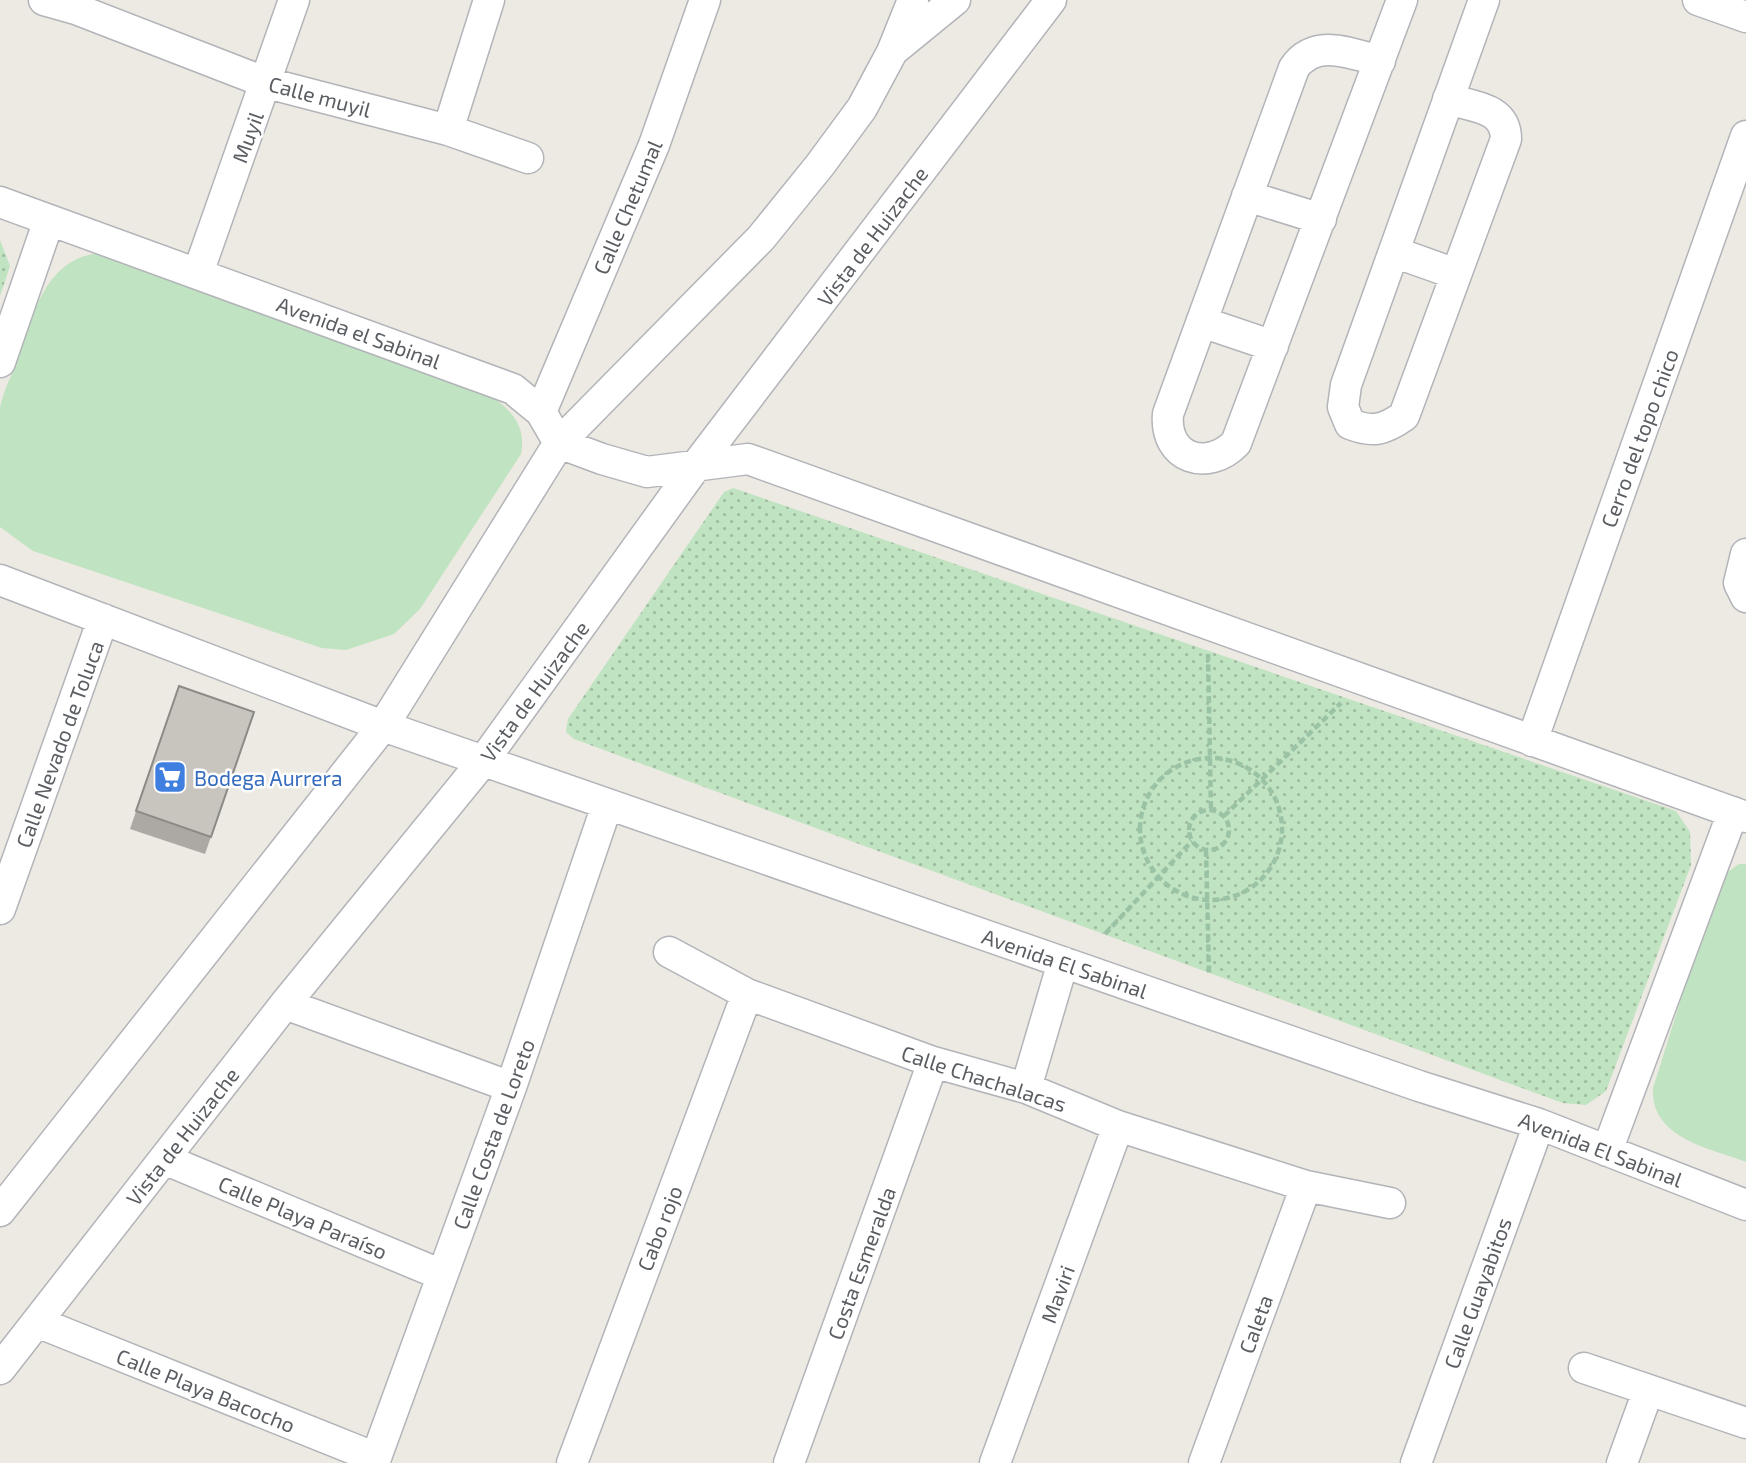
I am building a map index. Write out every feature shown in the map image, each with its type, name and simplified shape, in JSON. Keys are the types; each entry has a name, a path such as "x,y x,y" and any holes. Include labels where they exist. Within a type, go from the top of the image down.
{"street":[{"name":"Calle muyil","path":"44,0 78,5 267,83 448,130 528,158"},
{"name":"Muyil","path":"198,273 294,0"},
{"path":"448,130 489,0"},
{"name":"Calle Chetumal","path":"541,412 653,145 705,0"},
{"path":"0,1211 383,726 559,443 761,239 862,108 892,52 913,0"},
{"path":"892,52 955,0"},
{"name":"Vista de Huizache","path":"0,1369 285,1004 484,760 698,463 1051,0"},
{"path":"1380,61 1333,49 1313,51 1301,58 1294,68 1168,414 1167,431 1172,445 1184,454 1207,458 1225,454 1236,443 1321,219 1380,61 1402,0"},
{"path":"1448,99 1497,114 1506,129 1506,139 1404,416 1385,429 1366,430 1350,424 1343,407 1345,396 1394,252 1448,99 1483,0"},
{"path":"1698,0 1746,17"},
{"name":"Cerro del topo chico","path":"1532,741 1746,136"},
{"path":"1247,196 1321,219"},
{"name":"Avenida el Sabinal","path":"0,202 513,389 531,400 559,443"},
{"path":"0,362 49,220"},
{"path":"1394,252 1456,274"},
{"path":"1202,322 1273,346"},
{"path":"559,443 647,472 698,463 748,459 1739,815 1607,1151"},
{"path":"1746,554 1739,583 1746,597"},
{"path":"0,580 383,726"},
{"name":"Calle Nevado de Toluca","path":"0,909 103,619"},
{"name":"Avenida El Sabinal","path":"383,726 1419,1086 1539,1124 1746,1205"},
{"name":"Calle Costa de Loreto","path":"375,1461 511,1087 607,804"},
{"name":"Calle Chachalacas","path":"669,952 747,994 933,1062 1027,1088 1118,1126 1306,1186 1390,1203"},
{"path":"1027,1088 1063,962"},
{"name":"Cabo rojo","path":"572,1463 747,994"},
{"path":"285,1004 511,1087"},
{"name":"Costa Esmeralda","path":"789,1463 933,1062"},
{"name":"Calle Guayabitos","path":"1416,1463 1539,1124"},
{"name":"Maviri","path":"995,1463 1118,1126"},
{"name":"Calle Playa Paraíso","path":"163,1159 442,1275"},
{"name":"Caleta","path":"1204,1463 1306,1186"},
{"name":"Calle Playa Bacocho","path":"37,1322 375,1461"},
{"path":"1584,1368 1746,1423"},
{"path":"1622,1463 1648,1391"}],"path":[{"path":"1207,649 1211,811"},
{"path":"1224,816 1347,697"},
{"path":"1203,758 1226,759 1258,775 1274,794 1281,813 1282,835 1279,852 1263,878 1237,896 1213,900 1179,893 1159,877 1145,856 1140,827 1144,808 1161,778 1182,764 1203,758"},
{"path":"1105,934 1192,841 1192,821 1200,813 1211,811 1224,816 1229,828 1227,839 1221,846 1206,850 1192,841"},
{"path":"1206,850 1209,973"}],"green space":[{"path":"0,240 10,266 0,296"},
{"path":"102,253 479,388 497,400 512,415 521,432 521,454 420,609 394,634 346,650 322,648 33,551 0,527 0,408 5,389 45,290 68,264"},
{"path":"733,488 1676,811 1690,832 1691,865 1606,1091 1586,1105 1563,1103 574,739 566,732 568,719 724,492"},
{"path":"1739,864 1746,864 1746,1162 1700,1146 1671,1130 1661,1119 1655,1105 1653,1088 1713,897 1725,874"}],"building":[{"path":"179,686 254,712 211,837 136,811"}],"place":[{"name":"Bodega Aurrera","path":"170,777"}]}
